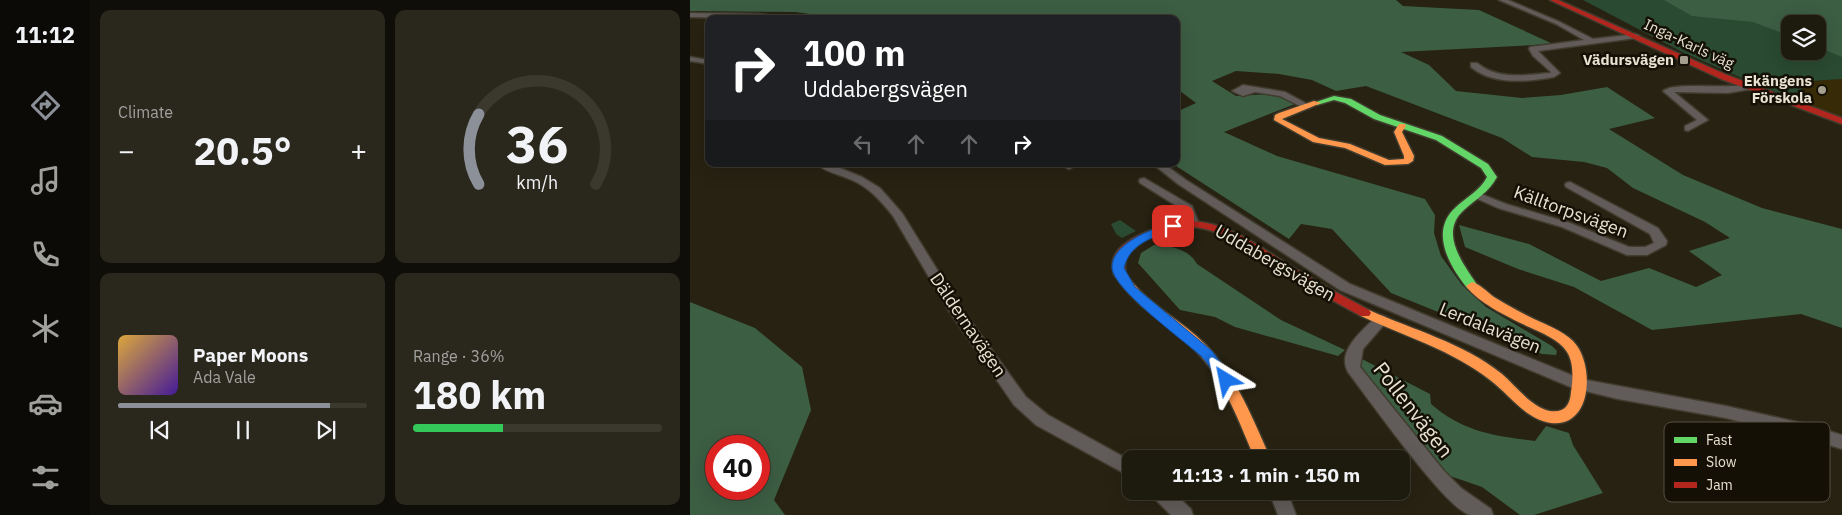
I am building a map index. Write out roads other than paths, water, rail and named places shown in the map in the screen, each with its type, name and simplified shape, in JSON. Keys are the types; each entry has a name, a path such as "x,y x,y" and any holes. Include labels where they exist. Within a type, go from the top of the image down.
{"street":[{"path":"1502,0 1558,23 1591,41"},
{"name":"Inga-Karls väg","path":"1553,0 1593,16 1748,88 1842,121"},
{"path":"690,15 705,15"},
{"path":"1474,65 1485,75 1496,77 1551,75 1556,73 1533,49 1636,36"},
{"path":"690,59 705,61"},
{"path":"1688,128 1703,120 1667,91 1694,89 1728,91 1748,88"},
{"path":"1255,90 1282,94 1307,106"},
{"name":"Källtorpsvägen","path":"1402,126 1398,132 1409,156 1408,161 1388,163 1346,146 1308,137 1278,120 1278,117 1325,100 1342,99 1377,117 1402,126 1428,132 1485,166 1492,177 1491,184 1465,204 1450,224 1448,234 1453,258 1472,284 1486,297 1514,315 1562,339 1571,347 1577,357 1578,384"},
{"name":"Däldernavägen","path":"829,167 858,179 876,190 886,200 898,215 954,308 1020,401 1042,420 1122,465"},
{"name":"Lerdalavägen","path":"1162,167 1182,182 1346,286 1397,310 1578,384 1726,412 1768,422"},
{"path":"1144,181 1188,208 1194,224"},
{"name":"Källtorpsvägen","path":"1477,196 1502,206 1566,225 1627,251 1647,251 1660,245 1661,242 1654,231 1570,184"},
{"name":"Uddabergsvägen","path":"1259,450 1220,370 1190,338 1131,289 1122,278 1118,268 1121,257 1128,248 1141,238 1173,226 1194,224 1213,226 1225,231 1329,294 1476,364 1506,384 1539,413 1555,417 1568,415 1575,408 1578,384"},
{"name":"Pollenvägen","path":"1381,320 1355,348 1351,358 1353,368 1438,476 1455,494 1484,515"},
{"name":"Lerdalavägen","path":"1830,438 1842,442"},
{"path":"1168,500 1184,515"},
{"path":"1281,500 1286,515"}],"place":[{"name":"Vädursvägen","path":"1684,60"},
{"name":"Ekängens Förskola","path":"1822,90"}]}
